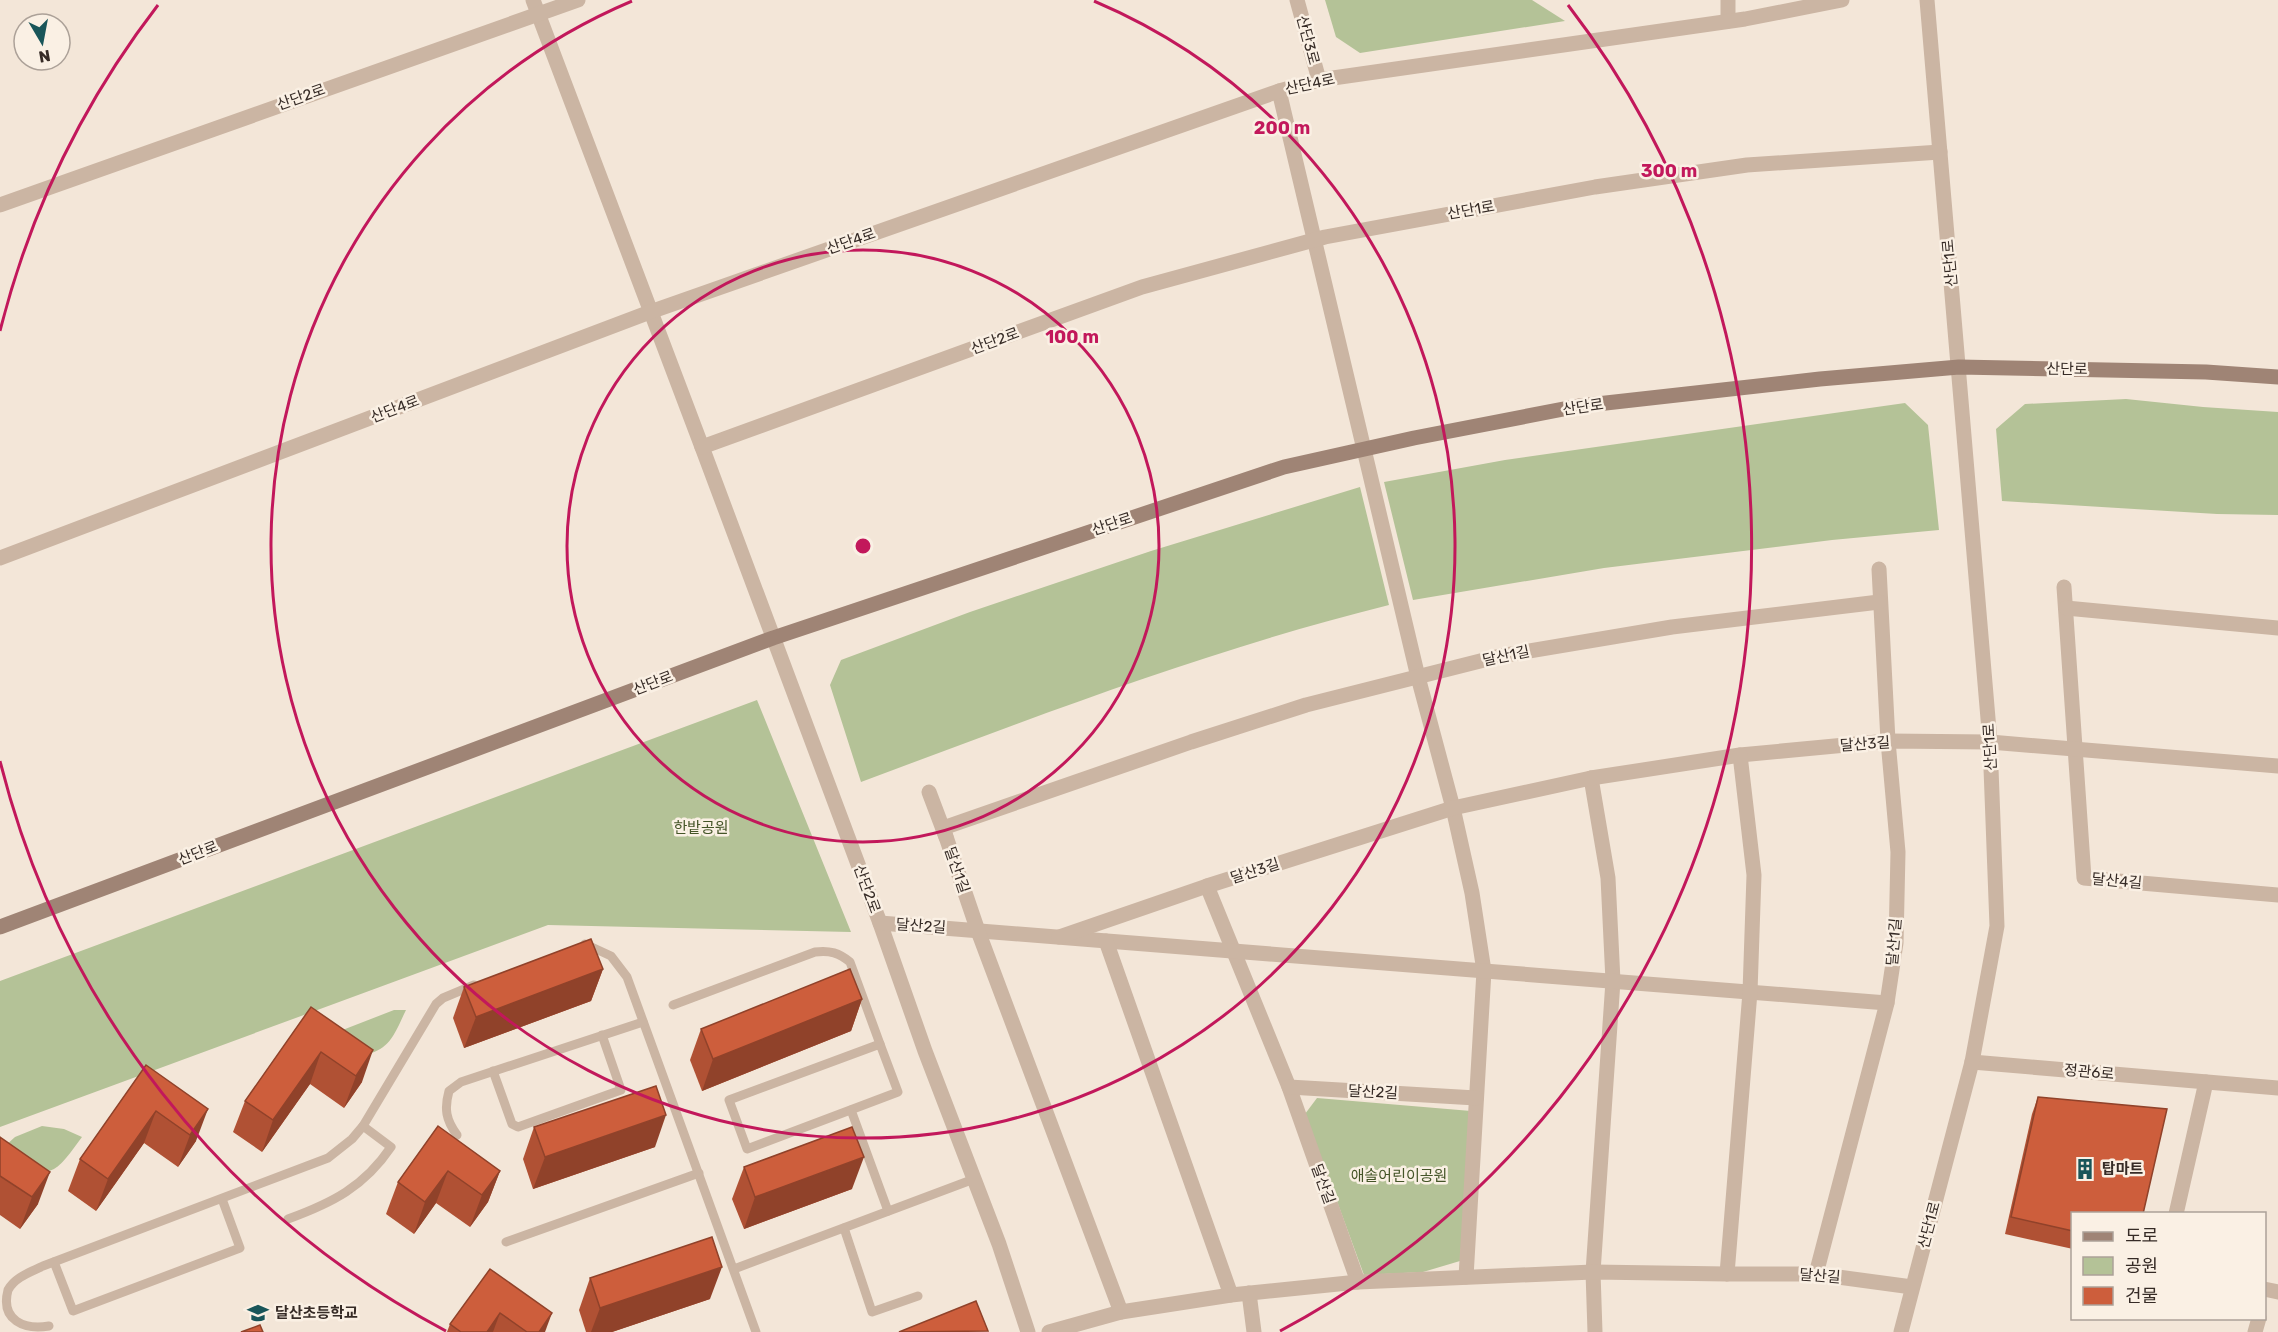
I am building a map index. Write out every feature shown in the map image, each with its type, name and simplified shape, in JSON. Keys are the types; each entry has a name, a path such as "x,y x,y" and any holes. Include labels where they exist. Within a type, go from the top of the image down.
{"street":[{"name":"산단2로","path":"0,205 535,7 578,0"},
{"name":"산단3로","path":"1298,0 1319,80"},
{"path":"1728,0 1728,21"},
{"name":"산단4로","path":"0,558 650,312 1279,91 1319,80 1728,21 1842,0"},
{"name":"산단1로","path":"1901,1332 1972,1062 1997,926 1990,742 1927,0"},
{"name":"산단2로","path":"535,7 702,447 925,1051 999,1244 1028,1332"},
{"path":"1279,91 1418,677 1453,808 1472,893 1485,971 1466,1277"},
{"name":"산단1로","path":"1325,237 1595,187 1747,165 1940,153"},
{"name":"산단2로","path":"702,447 1142,287 1325,237"},
{"name":"산단로","path":"0,927 773,638 1284,467 1579,406 1809,380 1959,367 2206,372 2278,376"},
{"name":"달산1길","path":"1816,1275 1887,1003 1896,943 1898,852 1888,741 1879,569"},
{"name":"달산4길","path":"2064,587 2084,878 2278,895"},
{"name":"달산1길","path":"1122,1312 978,931 943,828 1191,742 1306,705 1500,656 1672,627 1879,602"},
{"path":"2066,608 2278,628"},
{"name":"달산3길","path":"1059,937 1207,886 1453,808 1591,778 1740,755 1888,741 1990,742 2075,749"},
{"path":"2075,749 2278,766"},
{"path":"1727,1274 1750,992 1754,875 1740,755"},
{"path":"1591,778 1608,878 1613,981 1593,1272 1595,1332"},
{"path":"928,792 950,849"},
{"path":"1207,886 1289,1087"},
{"name":"달산2길","path":"879,923 1887,1003"},
{"path":"1106,941 1231,1295"},
{"name":"정관6로","path":"1972,1062 2278,1088"},
{"path":"2176,1212 2206,1082"},
{"name":"달산2길","path":"1289,1087 1476,1098"},
{"name":"달산길","path":"1289,1087 1358,1282"},
{"name":"달산길","path":"1049,1332 1122,1312 1231,1295 1358,1282 1593,1272 1816,1275 1912,1287"},
{"path":"1249,1293 1254,1332"}],"lane":[{"path":"571,946 586,944 612,956 627,977 756,1332"},
{"path":"673,1005 815,952 827,951 841,955 850,962 898,1092 747,1149 729,1100 880,1044"},
{"path":"49,1326 24,1327 7,1315 4,1303 8,1289 21,1277 54,1262 321,1162 339,1151 363,1126 436,1004 453,993 486,980"},
{"path":"457,1135 447,1120 445,1104 448,1091 461,1082 642,1022"},
{"path":"493,1071 512,1124 518,1127 621,1090 602,1035"},
{"path":"851,1110 888,1211"},
{"path":"288,1219 325,1203 368,1177 391,1147 363,1126"},
{"path":"506,1242 699,1173"},
{"path":"734,1269 974,1179"},
{"path":"54,1262 73,1311 240,1248 222,1199"},
{"path":"844,1228 872,1312 918,1296"}],"green space":[{"path":"1325,0 1532,0 1565,21 1360,53 1336,37"},
{"path":"2126,399 2278,412 2278,515 2217,514 2002,501 1996,429 2025,404"},
{"path":"1905,403 1928,425 1939,530 1832,540 1604,568 1413,600 1384,482 1505,460"},
{"path":"1360,487 1389,605 1255,642 1122,686 861,782 830,685 841,660 970,612 1151,551"},
{"name":"한밭공원","path":"757,700 851,932 548,925 0,1127 0,981"},
{"path":"394,1010 406,1010 397,1030 389,1042 371,1053 340,1031"},
{"name":"애솔어린이공원","path":"1317,1098 1471,1111 1460,1261 1423,1272 1364,1275 1305,1114"},
{"path":"42,1126 64,1129 82,1137 62,1163 48,1171 31,1165 4,1147 15,1137"}],"building":[{"path":"591,939 603,969 476,1017 464,987"},
{"path":"850,969 862,999 713,1059 701,1029"},
{"path":"311,1007 373,1050 356,1076 321,1052 273,1120 245,1101"},
{"path":"146,1065 208,1109 190,1135 156,1111 108,1179 80,1159"},
{"path":"656,1086 666,1115 545,1157 534,1127"},
{"name":"탑마트","path":"2038,1097 2167,1109 2143,1212 2071,1212 2071,1231 2011,1217"},
{"path":"438,1126 500,1171 482,1195 448,1171 425,1202 398,1182"},
{"path":"852,1127 864,1157 755,1197 744,1167"},
{"path":"0,1137 50,1172 32,1197 0,1176"},
{"path":"712,1237 722,1267 600,1308 590,1278"},
{"path":"490,1269 552,1313 539,1332 527,1332 500,1313 487,1332 461,1332 450,1324"},
{"path":"976,1301 988,1331 899,1332"},
{"path":"260,1325 263,1332 241,1332"}],"place":[{"name":"탑마트","path":"2085,1169"},
{"name":"달산초등학교","path":"258,1313"}]}
